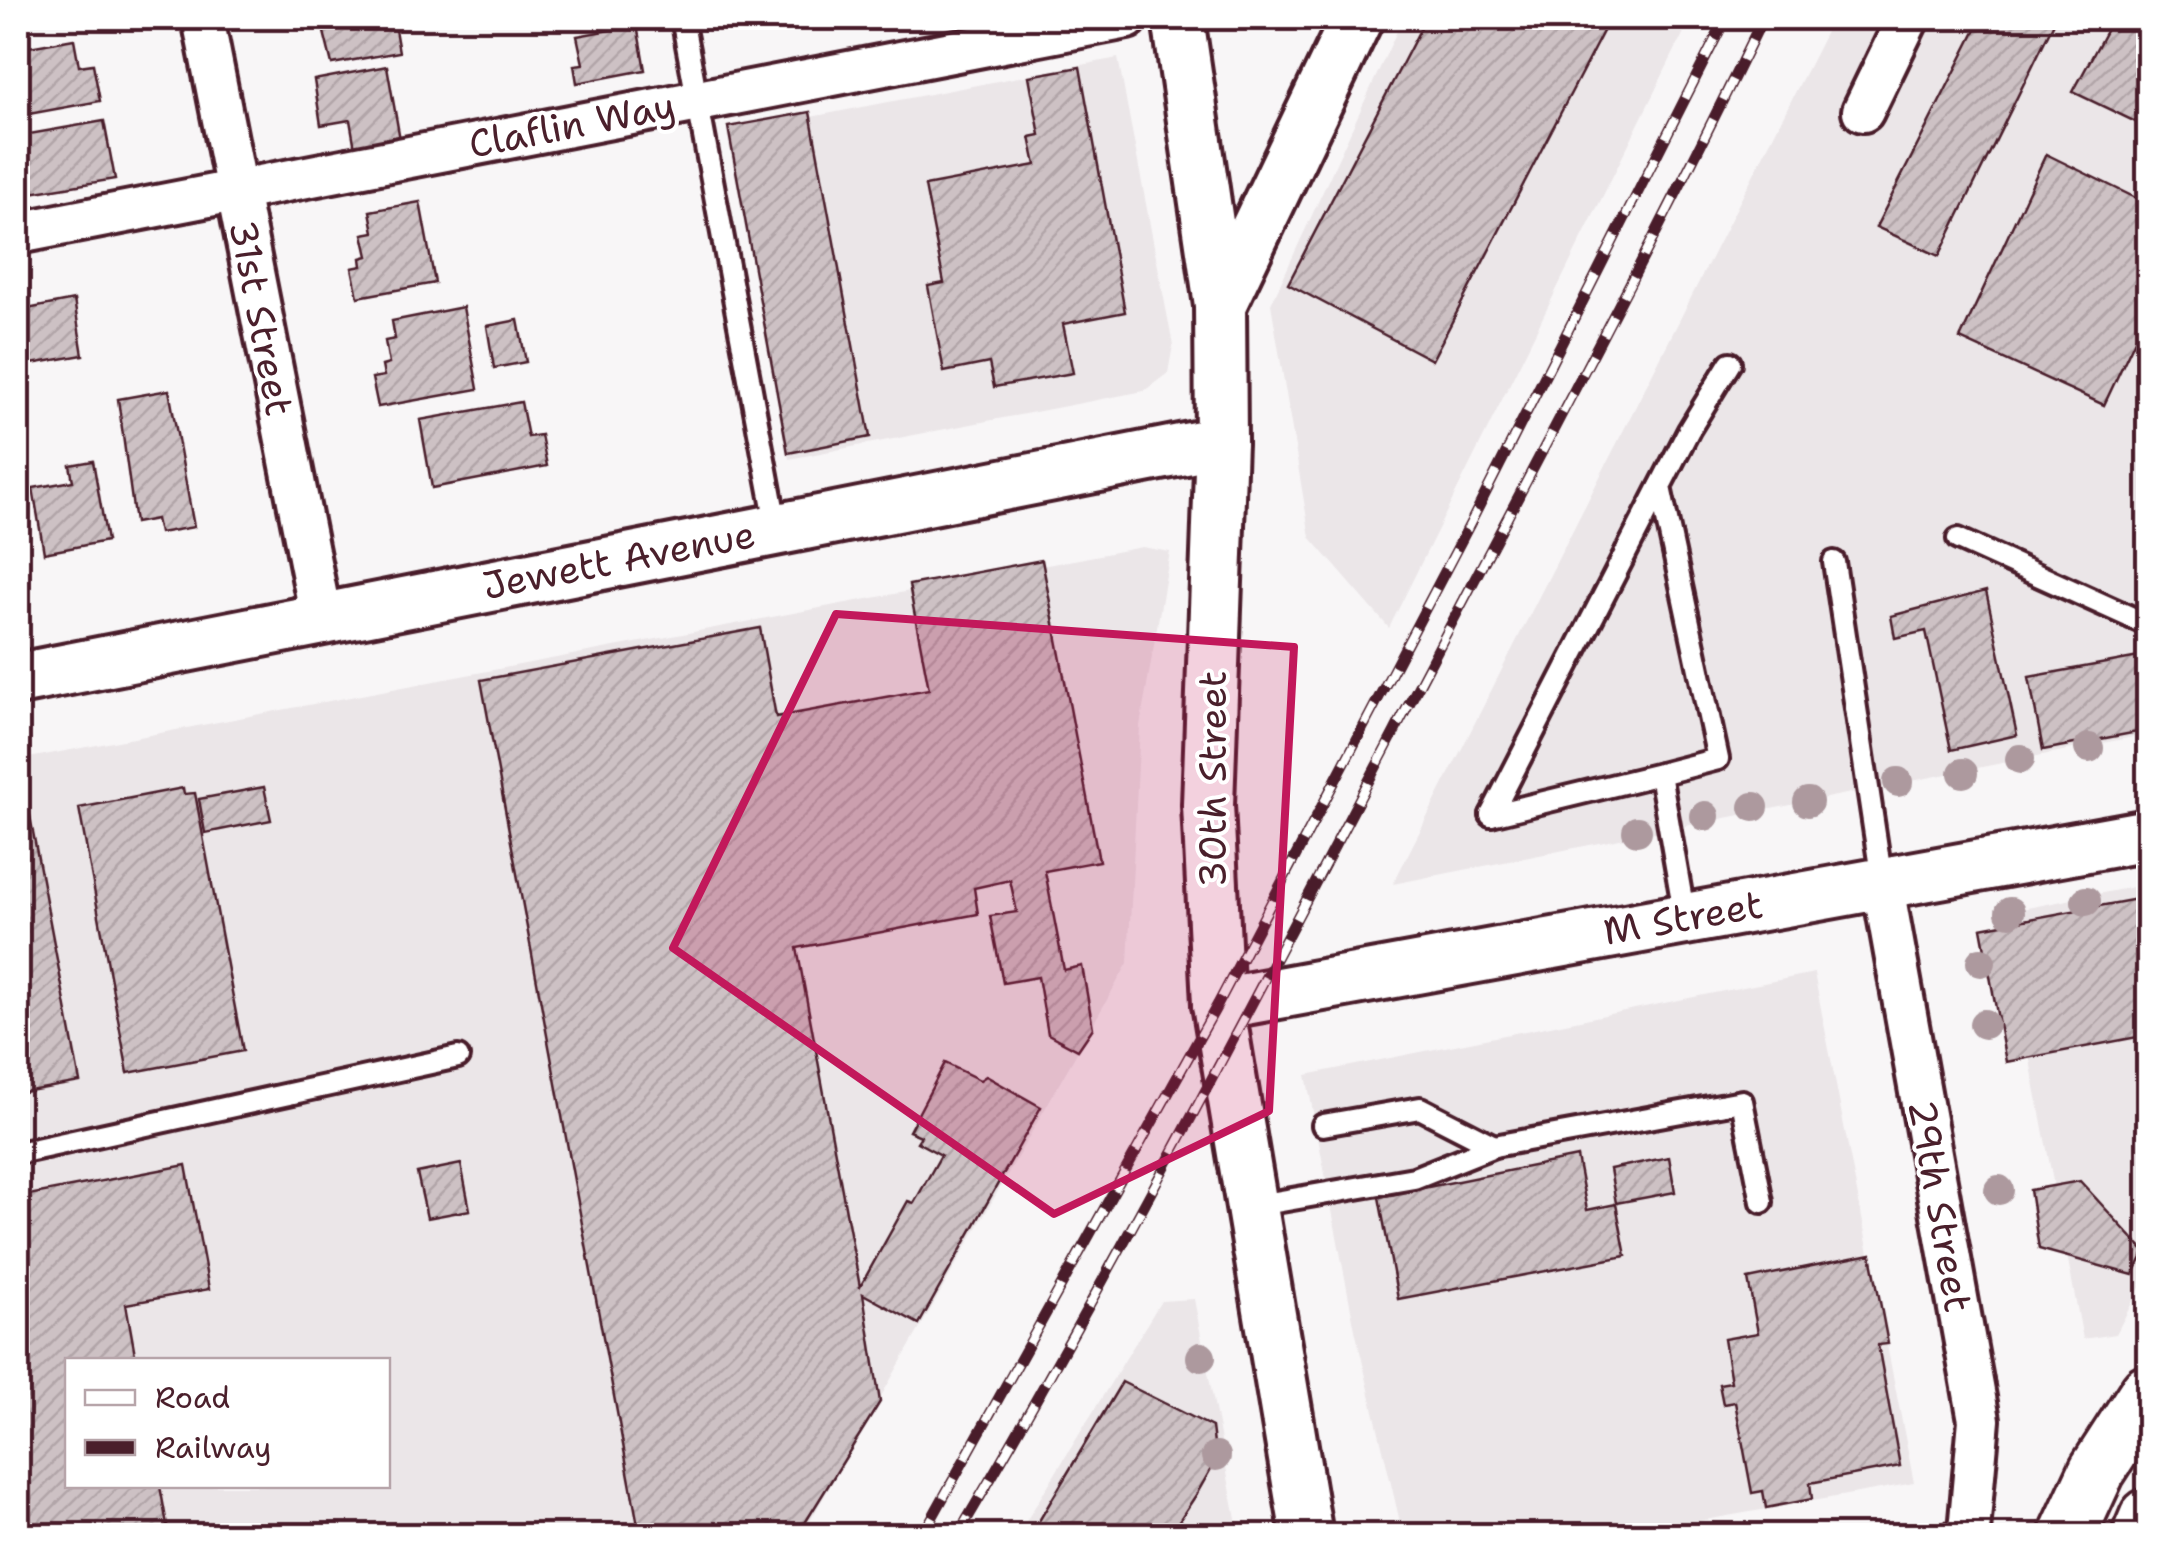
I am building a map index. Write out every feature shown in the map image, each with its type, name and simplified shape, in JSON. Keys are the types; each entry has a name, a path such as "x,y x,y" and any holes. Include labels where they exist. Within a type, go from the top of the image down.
{"highway":[{"path":"2067,1536 2097,1471 2148,1392"},
{"path":"2140,1536 2148,1517"}],"street":[{"name":"31st Street","path":"203,18 321,618"},
{"name":"Claflin Way","path":"18,234 1127,18"},
{"name":"30th Street","path":"1178,18 1220,305 1221,442 1208,805 1218,1004 1307,1536"},
{"path":"1220,305 1357,18"},
{"path":"1863,111 1908,18"},
{"name":"Jewett Avenue","path":"18,678 1221,442"},
{"name":"M Street","path":"1218,1004 2148,835"},
{"name":"29th Street","path":"1882,881 1978,1420 1966,1533"}],"lane":[{"path":"682,18 777,529"},
{"path":"1660,487 1718,759 1491,815 1660,487 1730,363"},
{"path":"1958,539 2148,625"},
{"path":"1834,562 1882,881"},
{"path":"1660,774 1685,918"},
{"path":"18,1153 458,1056"},
{"path":"1250,1207 1414,1178 1494,1146 1742,1101 1762,1202"},
{"path":"1322,1125 1420,1108 1494,1146"}],"highlighted area":[{"path":"836,614 1294,647 1269,1111 1054,1214 673,948"}],"shaded area":[{"path":"1403,18 1691,18 1389,628 1310,537 1271,304"},
{"path":"1833,18 2148,18 2148,734 1393,884"},
{"path":"1118,58 1173,345 1168,373 1144,391 789,459 727,133"},
{"path":"1142,547 1170,552 1140,726 1128,963 802,1535 18,1536 18,760"},
{"path":"2148,884 2148,1272 2116,1334 2083,1339 2002,913"},
{"path":"1814,973 1914,1483 1620,1535 1403,1535 1355,1330 1306,1075"},
{"path":"1194,1299 1239,1535 1017,1536 1161,1301"}],"building":[{"path":"307,18 393,18 399,52 332,64 322,24 309,27"},
{"path":"1426,18 1610,18 1432,360 1288,284"},
{"path":"1982,18 2056,18 1939,256 1876,227"},
{"path":"2113,18 2148,18 2148,117 2144,126 2073,92"},
{"path":"637,25 645,70 577,83 574,65 583,64 577,36"},
{"path":"74,39 79,66 93,64 100,101 18,116 18,49"},
{"path":"387,66 401,145 356,154 350,120 321,125 314,80"},
{"path":"1080,67 1125,312 1063,324 1073,373 994,387 989,363 944,372 928,286 944,283 925,186 1036,165 1030,137 1040,135 1029,76"},
{"path":"810,112 870,437 788,453 728,127"},
{"path":"104,121 115,179 18,195 18,136"},
{"path":"2046,154 2148,204 2148,312 2104,405 1960,339"},
{"path":"420,202 435,283 358,297 352,268 362,266 361,258 368,256 363,234 374,232 370,211"},
{"path":"74,300 83,355 31,364 22,310"},
{"path":"463,307 478,389 378,407 372,378 384,376 382,366 389,364 385,341 395,339 392,321"},
{"path":"518,320 526,362 494,368 487,326"},
{"path":"169,390 194,527 159,533 156,519 135,523 118,399"},
{"path":"521,402 528,437 541,435 547,466 432,488 420,420"},
{"path":"93,461 107,541 44,553 33,488 73,481 70,465"},
{"path":"1042,560 1099,861 1045,871 1064,970 1082,966 1093,1028 1078,1050 1048,1034 1038,977 1003,983 990,916 1017,912 1010,880 974,888 978,914 797,948 860,1287 908,1201 914,1203 941,1155 917,1142 921,1136 909,1131 945,1063 980,1080 986,1076 1041,1107 919,1324 863,1294 880,1402 800,1531 773,1536 640,1536 481,680 760,628 776,717 929,689 909,585"},
{"path":"1986,591 2017,735 1951,750 1926,631 1895,638 1891,616"},
{"path":"2139,657 2148,730 2043,750 2029,677"},
{"path":"18,768 80,1082 18,1093"},
{"path":"264,787 271,820 205,833 199,799"},
{"path":"183,788 184,794 195,793 243,1051 128,1073 79,808"},
{"path":"2148,897 2148,1035 2006,1062 1981,928"},
{"path":"1577,1157 1587,1210 1616,1204 1626,1256 1398,1299 1379,1197"},
{"path":"1669,1157 1675,1192 1616,1203 1610,1169"},
{"path":"461,1164 470,1210 427,1218 417,1173"},
{"path":"186,1165 209,1289 126,1304 136,1358 65,1358 65,1488 160,1488 169,1536 18,1536 18,1197"},
{"path":"2080,1181 2145,1252 2133,1275 2039,1249 2030,1190"},
{"path":"1871,1254 1888,1344 1878,1345 1900,1466 1810,1483 1812,1499 1766,1508 1763,1491 1752,1493 1735,1402 1723,1404 1719,1384 1731,1382 1724,1339 1758,1333 1748,1279"},
{"path":"1122,1382 1212,1427 1216,1460 1196,1495 1169,1536 1030,1536"}],"railway":[{"path":"922,1536 1218,1004 1472,520 1726,18"},
{"path":"957,1536 1127,1237 1235,1035 1628,287 1763,18"}]}
